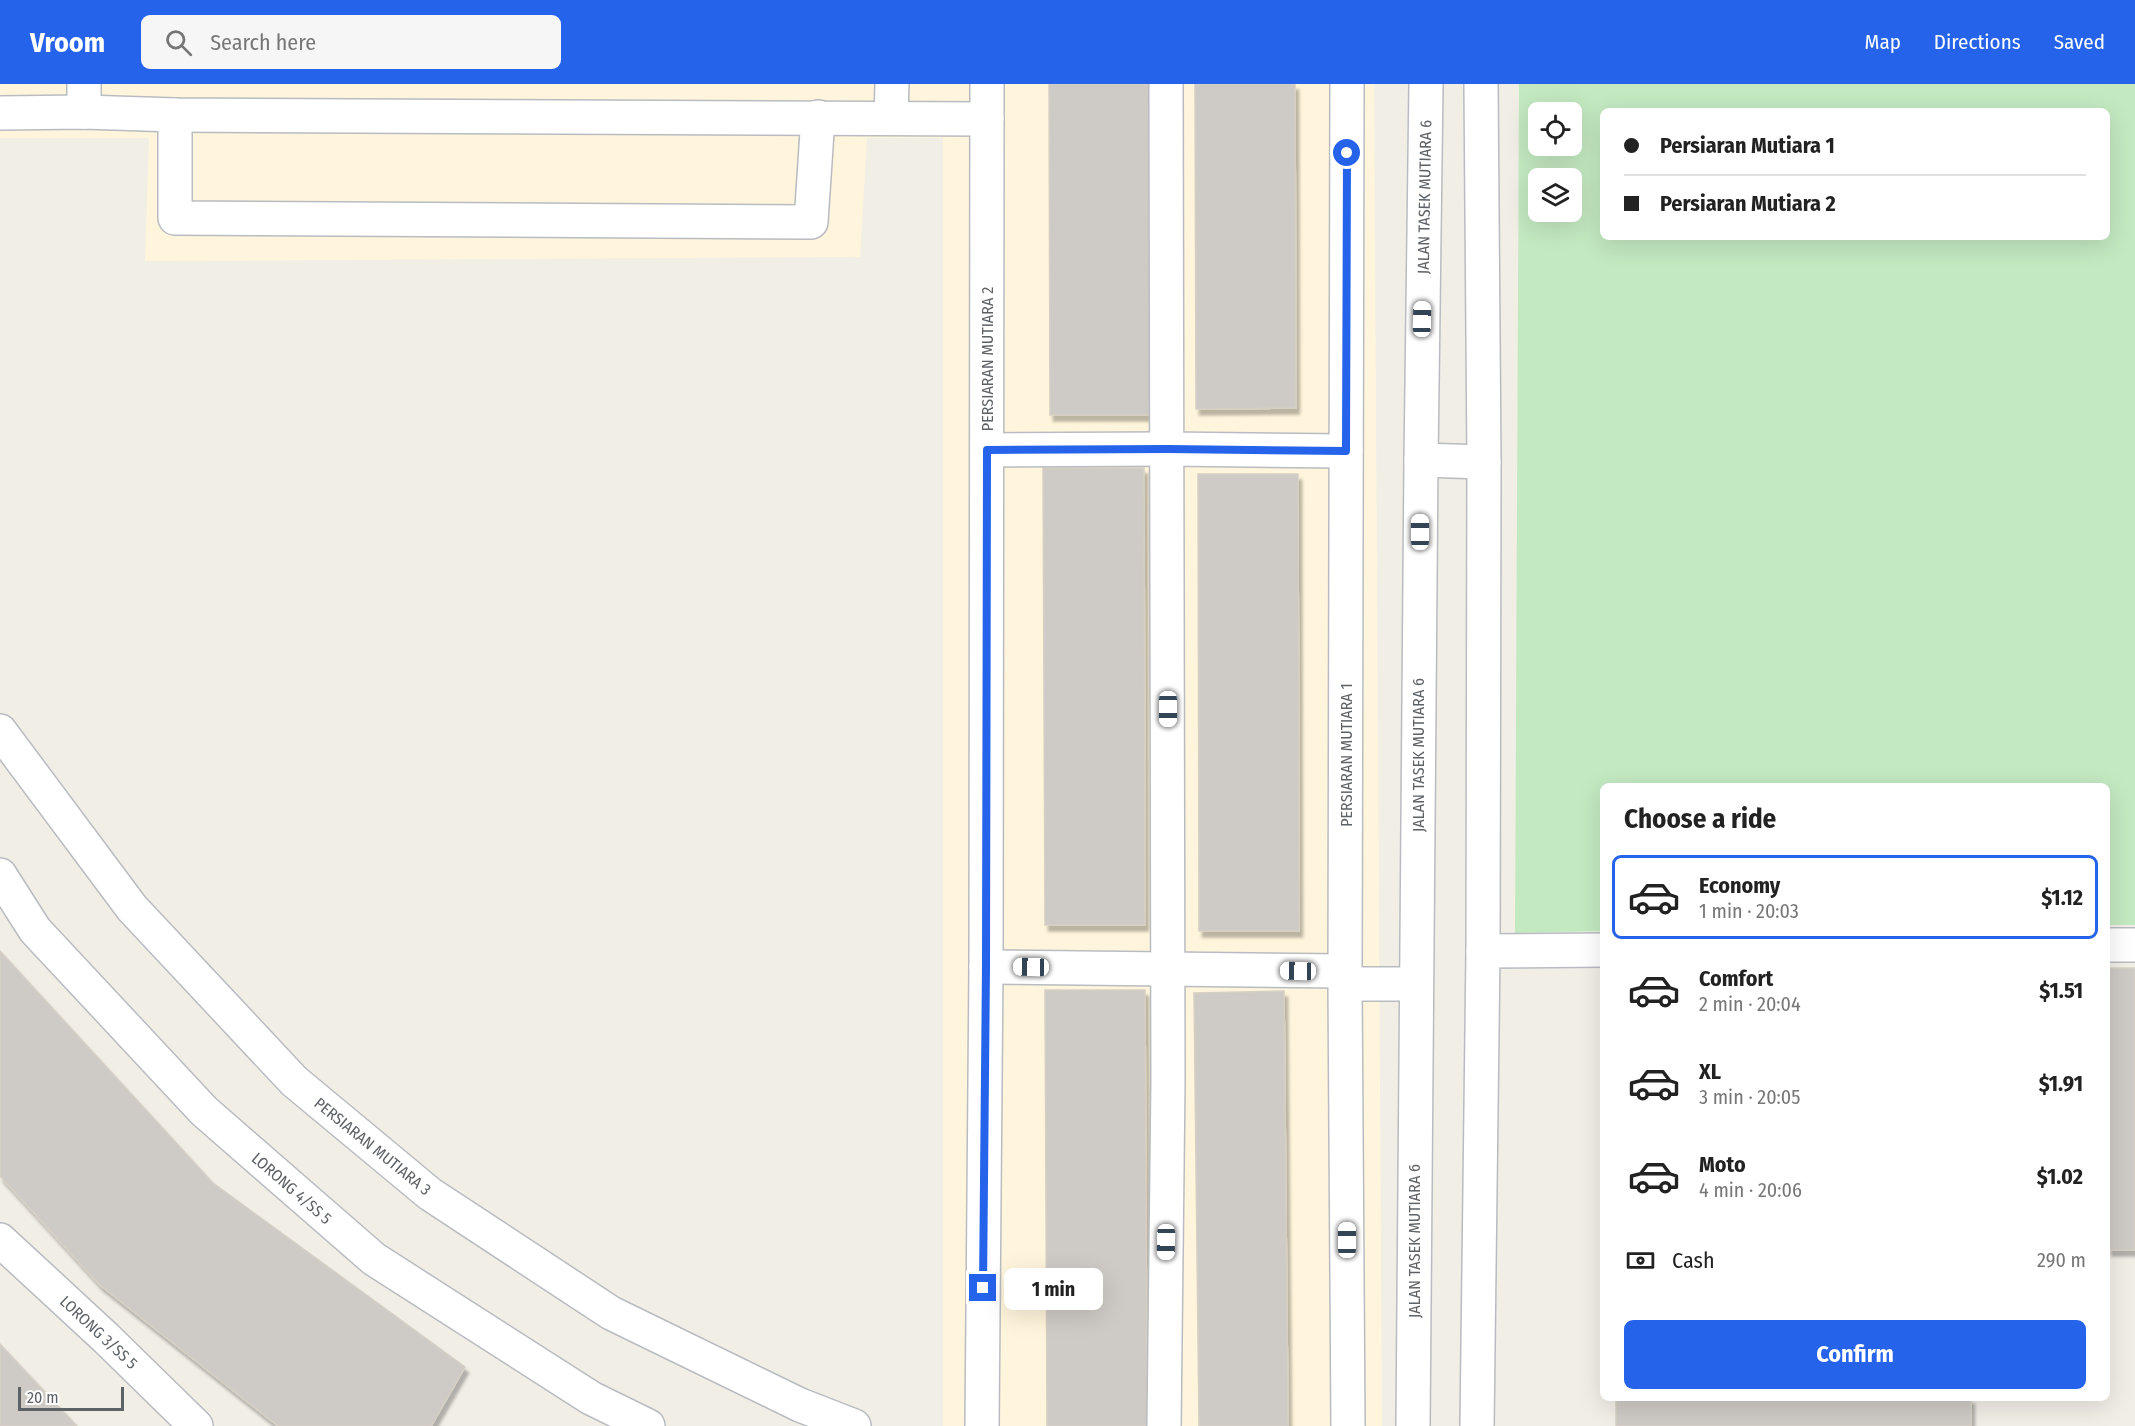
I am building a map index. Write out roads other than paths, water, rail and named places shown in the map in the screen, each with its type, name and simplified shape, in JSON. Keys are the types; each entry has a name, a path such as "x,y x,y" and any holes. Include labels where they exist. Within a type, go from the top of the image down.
{"street":[{"path":"891,84 891,117"},
{"name":"PERSIARAN MUTIARA 2","path":"982,1426 986,967 987,84"},
{"path":"1164,1426 1168,449 1166,84"},
{"name":"PERSIARAN MUTIARA 1","path":"1347,84 1345,978 1348,1426"},
{"name":"JALAN TASEK MUTIARA 6","path":"1413,1426 1420,460 1426,84"},
{"path":"1477,1426 1483,951 1484,462 1481,84"},
{"path":"0,112 84,98 175,115 987,119"},
{"path":"175,115 175,218 811,222 818,117"},
{"path":"987,450 1346,451"},
{"path":"1420,460 1484,462"},
{"name":"PERSIARAN MUTIARA 3","path":"0,731 132,908 294,1081 430,1194 611,1314 800,1406 854,1426"},
{"name":"LORONG 4/SS 5","path":"0,875 35,930 204,1111 374,1259 591,1398 648,1426"},
{"path":"2110,945 2135,945"},
{"path":"1483,951 1600,950"},
{"path":"986,967 1167,969 1416,984"},
{"name":"LORONG 3/SS 5","path":"0,1240 106,1338 196,1426"}]}
